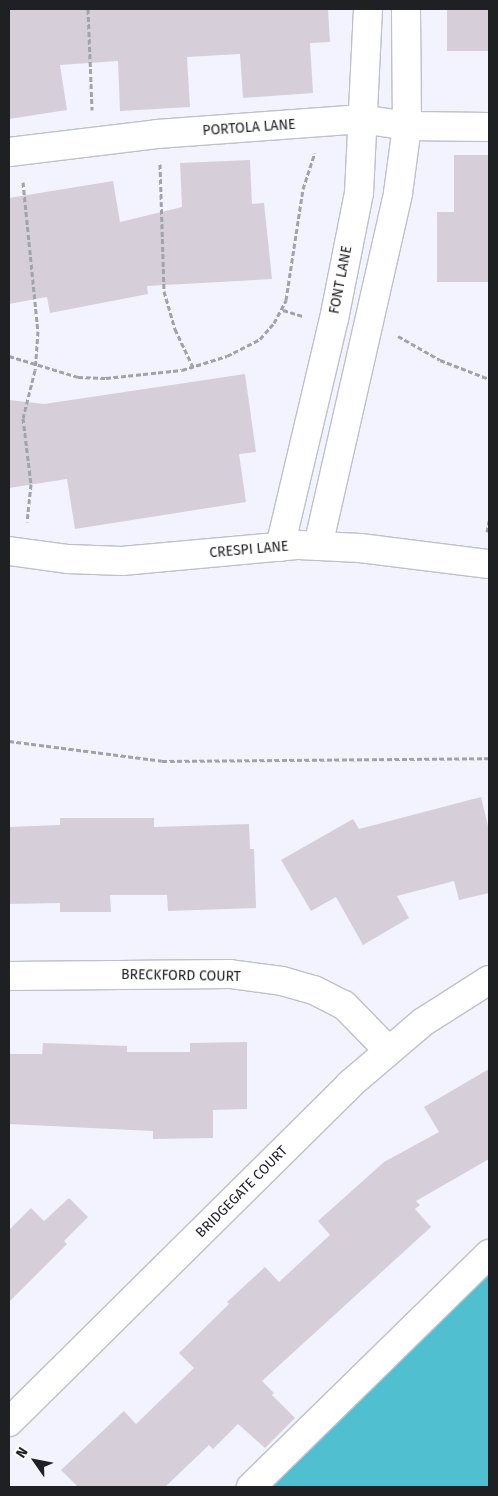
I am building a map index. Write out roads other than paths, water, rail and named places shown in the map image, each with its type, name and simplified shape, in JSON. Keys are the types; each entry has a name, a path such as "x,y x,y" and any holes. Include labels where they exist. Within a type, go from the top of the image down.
{"street":[{"name":"FONT LANE","path":"280,547 334,319 359,193 368,9"},
{"path":"318,546 395,211 407,126 406,9"},
{"name":"PORTOLA LANE","path":"15,152 158,134 362,119 407,126 489,127"},
{"name":"CRESPI LANE","path":"16,552 68,559 122,561 280,547 318,546 360,548 489,564"},
{"name":"BRECKFORD COURT","path":"9,976 230,974 282,981 314,990 344,1005 389,1051"},
{"name":"BRIDGEGATE COURT","path":"9,1422 349,1086 423,1022 489,980"},
{"path":"251,1487 489,1254"}],"water":[{"path":"489,1270 489,1487 269,1487"}]}
